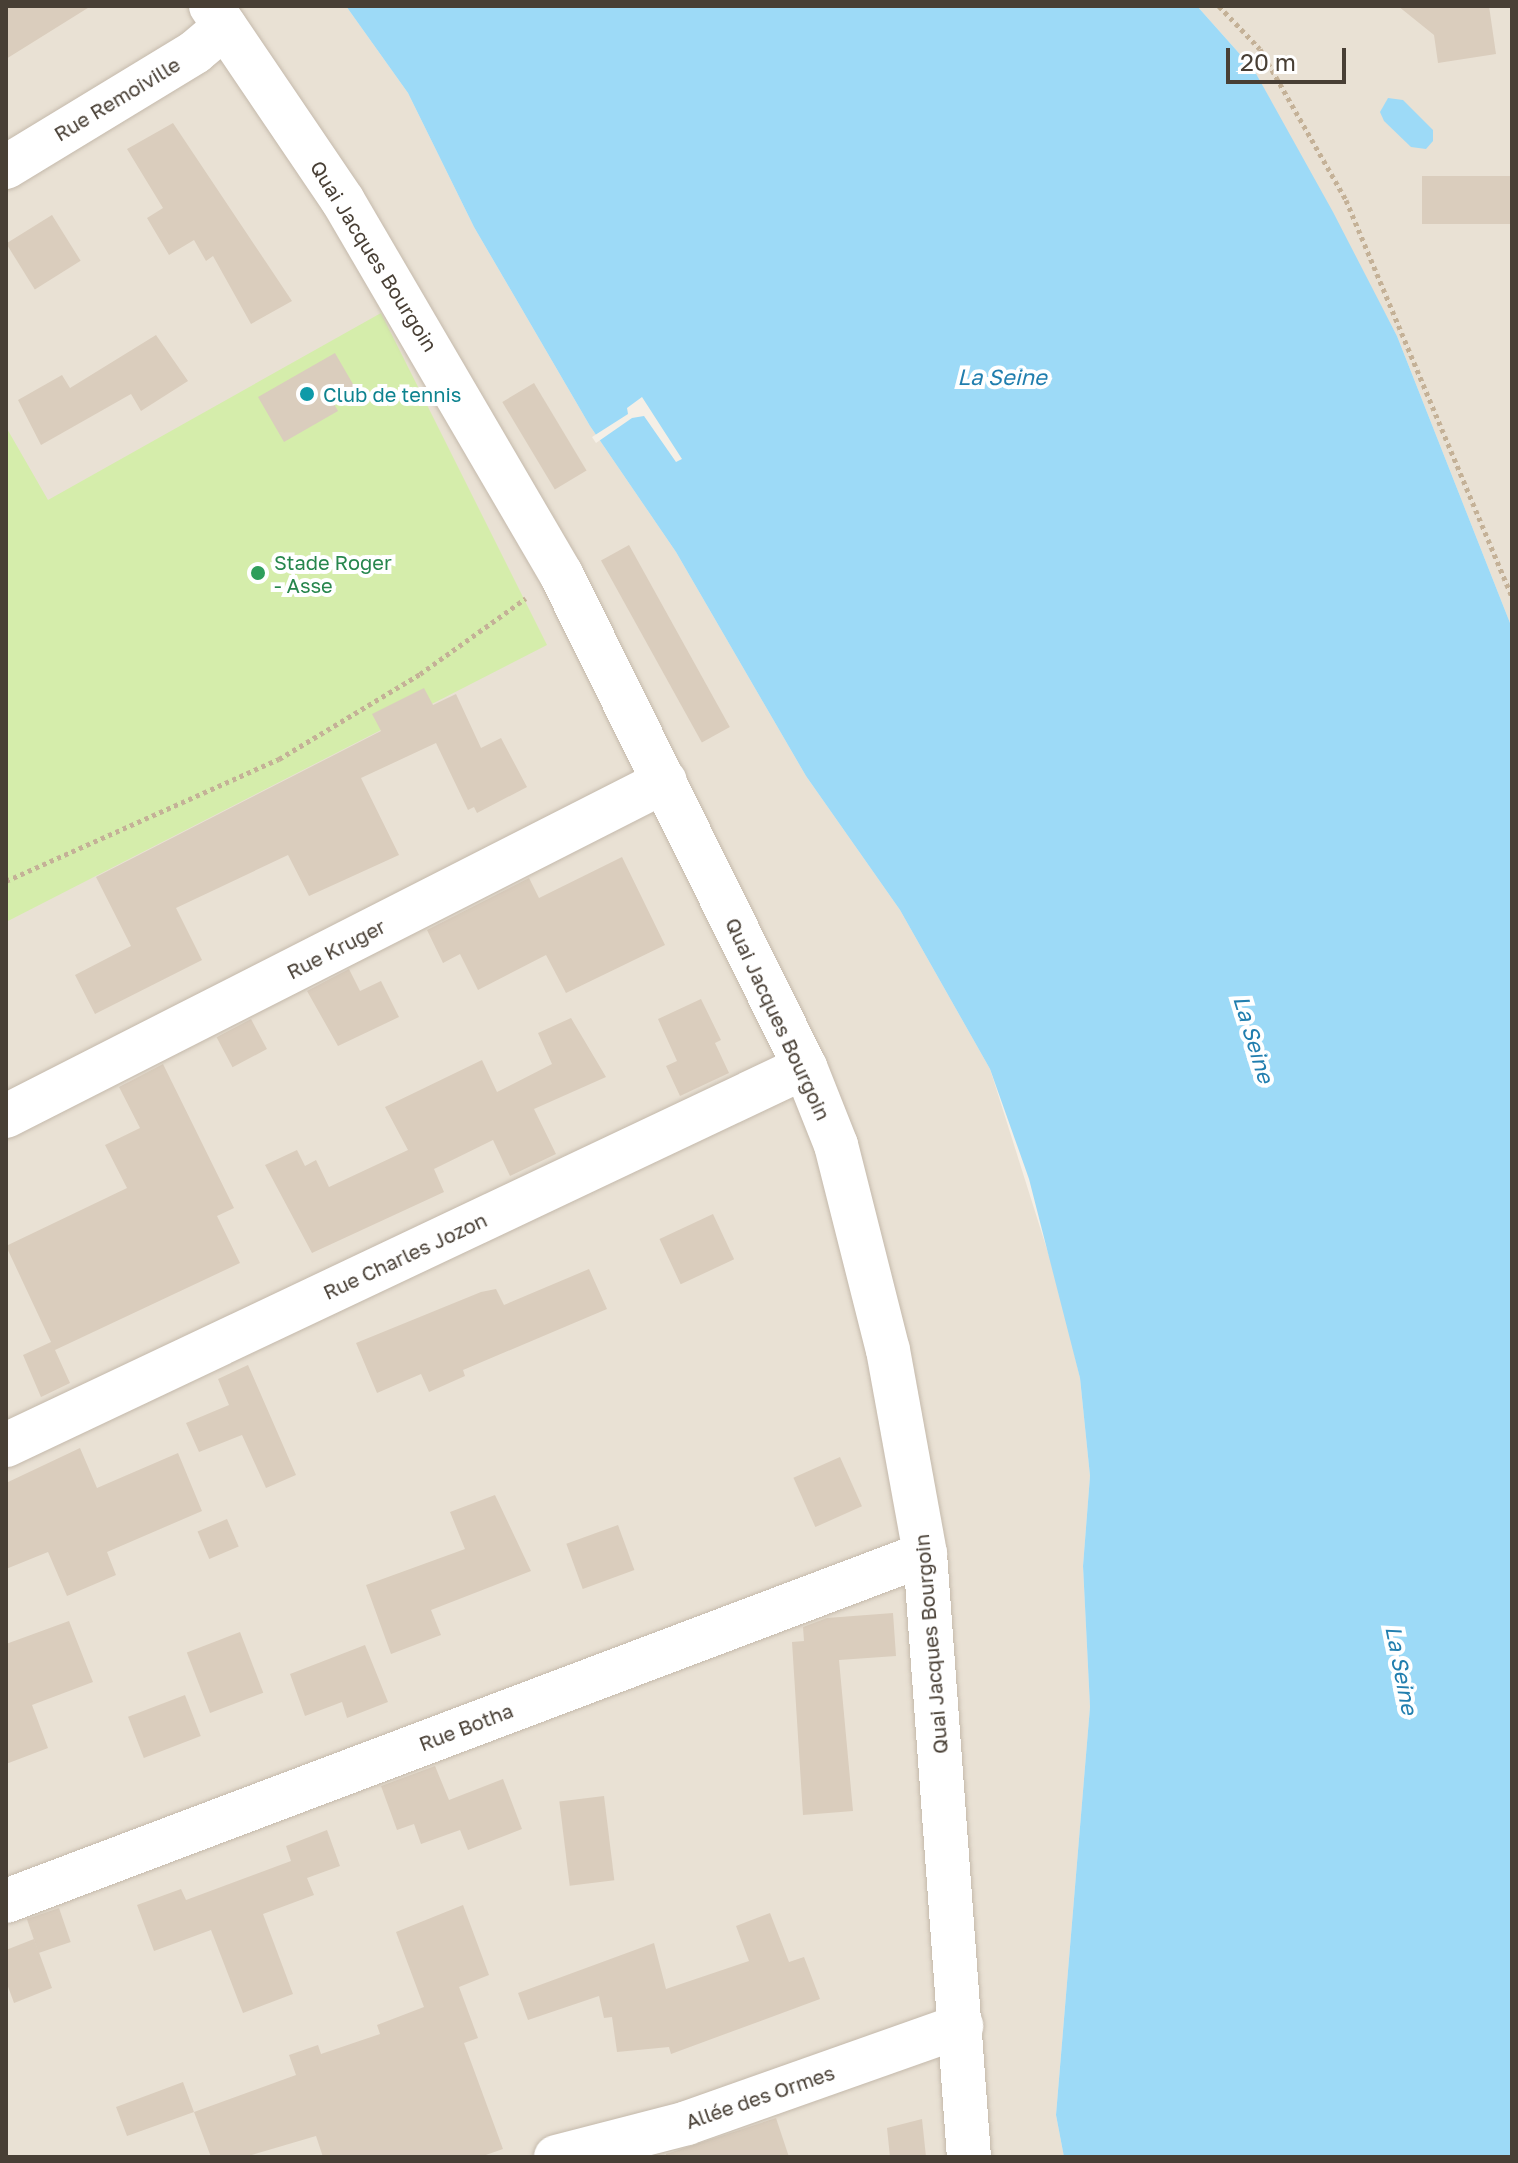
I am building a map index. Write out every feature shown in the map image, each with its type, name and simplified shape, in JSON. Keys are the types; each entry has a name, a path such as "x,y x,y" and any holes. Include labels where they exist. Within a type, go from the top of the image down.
{"street":[{"name":"Rue Remoiville","path":"6,167 195,52 218,17"},
{"name":"Quai Jacques Bourgoin","path":"218,17 343,201 561,574 805,1067 836,1145 888,1350 925,1554 969,2157"},
{"name":"Rue Kruger","path":"6,1116 665,781"},
{"name":"Rue Charles Jozon","path":"6,1445 805,1067"},
{"name":"Rue Botha","path":"6,1901 925,1554"},
{"name":"Allée des Ormes","path":"556,2157 687,2123 961,2026"}],"path":[{"path":"1219,6 1260,49 1346,200 1512,596"},
{"path":"6,881 279,759 420,674 529,595"}],"shaded area":[{"path":"6,6 346,6 408,93 474,227 590,426 676,552 806,776 900,910 990,1069 1057,1281 1080,1378 1090,1476 1083,1566 1090,1707 1056,2115 1064,2157 6,2157"},
{"path":"1197,6 1512,6 1512,628 1397,336 1254,70"}],"green space":[{"name":"Stade Roger - Asse","path":"381,313 547,645 6,922 6,427 48,500"}],"water":[{"name":"La Seine","path":"346,6 1197,6 1254,70 1333,212 1397,336 1512,628 1512,2157 1064,2157 1056,2115 1090,1707 1083,1566 1090,1476 1080,1378 1029,1179 990,1069 900,910 806,776 676,552 590,426 474,227 408,93"},
{"path":"1388,98 1403,100 1433,130 1433,141 1426,149 1411,147 1384,121 1380,112"}],"pier":[{"path":"642,397 682,459 676,462 644,416 632,418 596,443 592,437 628,414 627,408"}],"building":[{"path":"6,6 91,6 6,59"},
{"path":"1398,6 1489,6 1496,54 1438,63 1434,35"},
{"path":"173,123 292,301 251,324 213,256 206,261 194,240 169,255 147,218 163,208 127,149"},
{"path":"1422,176 1512,176 1512,224 1422,224"},
{"path":"52,215 81,261 35,289 6,244"},
{"path":"156,335 188,381 141,411 131,394 41,445 18,400 62,375 70,388"},
{"name":"Club de tennis","path":"335,353 357,391 334,404 338,411 284,442 258,397"},
{"path":"534,383 587,470 555,489 502,402"},
{"path":"629,545 730,727 702,742 601,561"},
{"path":"424,688 433,705 456,694 481,748 501,738 527,787 477,813 474,807 468,810 436,743 361,778 399,855 309,896 288,855 176,908 202,960 95,1014 75,975 131,946 96,877 381,731 372,714"},
{"path":"622,857 665,945 566,993 546,955 478,990 460,954 443,963 427,930 529,878 539,898"},
{"path":"349,969 360,991 381,981 399,1017 338,1046 307,991"},
{"path":"701,999 721,1040 715,1043 729,1073 680,1096 666,1066 677,1061 658,1019"},
{"path":"571,1018 606,1077 534,1109 556,1154 510,1176 493,1140 434,1169 444,1192 312,1253 265,1165 297,1150 305,1166 316,1160 329,1187 408,1150 385,1107 482,1060 497,1092 552,1064 538,1033"},
{"path":"251,1019 267,1049 233,1067 217,1037"},
{"path":"163,1064 234,1208 217,1216 240,1263 55,1350 70,1383 41,1397 23,1355 51,1342 6,1246 127,1188 105,1145 140,1128 119,1087"},
{"path":"713,1214 734,1259 681,1284 660,1239"},
{"path":"589,1269 607,1309 463,1370 465,1376 429,1392 421,1374 377,1393 356,1343 481,1292 496,1289 504,1305"},
{"path":"248,1365 296,1475 266,1488 242,1435 199,1452 186,1423 229,1405 218,1379"},
{"path":"80,1448 97,1488 178,1453 202,1511 107,1552 116,1575 67,1596 48,1552 6,1569 6,1483"},
{"path":"840,1457 862,1506 815,1527 793,1478"},
{"path":"495,1495 531,1571 431,1610 441,1635 391,1654 366,1585 465,1549 450,1512"},
{"path":"227,1519 239,1547 209,1559 198,1532"},
{"path":"618,1525 634,1570 583,1589 566,1544"},
{"path":"893,1613 896,1656 839,1660 853,1811 803,1815 792,1642 804,1641 803,1627 827,1618"},
{"path":"69,1621 93,1682 32,1705 48,1748 6,1764 6,1644"},
{"path":"240,1632 263,1693 210,1713 187,1652"},
{"path":"365,1645 388,1702 347,1718 342,1702 305,1716 290,1674"},
{"path":"185,1695 201,1736 144,1758 128,1717"},
{"path":"435,1766 449,1800 503,1779 522,1829 468,1850 460,1830 421,1844 414,1824 397,1830 381,1786"},
{"path":"604,1796 614,1880 570,1886 559,1801"},
{"path":"327,1830 340,1866 307,1878 314,1895 263,1914 293,1994 243,2013 211,1930 154,1951 137,1905 181,1889 186,1900 291,1861 286,1846"},
{"path":"463,1905 489,1975 459,1987 478,2038 464,2043 503,2149 480,2157 323,2157 316,2136 245,2157 211,2157 194,2112 296,2075 289,2055 318,2045 321,2054 380,2034 377,2025 424,2007 396,1932"},
{"path":"59,1908 71,1942 39,1953 27,1919"},
{"path":"770,1913 789,1962 804,1957 820,1999 671,2054 669,2047 617,2052 612,2017 604,2018 599,1996 528,2020 518,1993 654,1943 666,1989 749,1961 736,1926"},
{"path":"34,1939 52,1988 14,2003 6,1981 6,1950"},
{"path":"183,2082 194,2112 127,2136 116,2107"},
{"path":"776,2118 789,2157 666,2157 666,2154"},
{"path":"922,2119 926,2157 890,2157 887,2128"}],"place":[{"name":"Club de tennis","path":"307,394"},
{"name":"Stade Roger - Asse","path":"258,573"}]}
